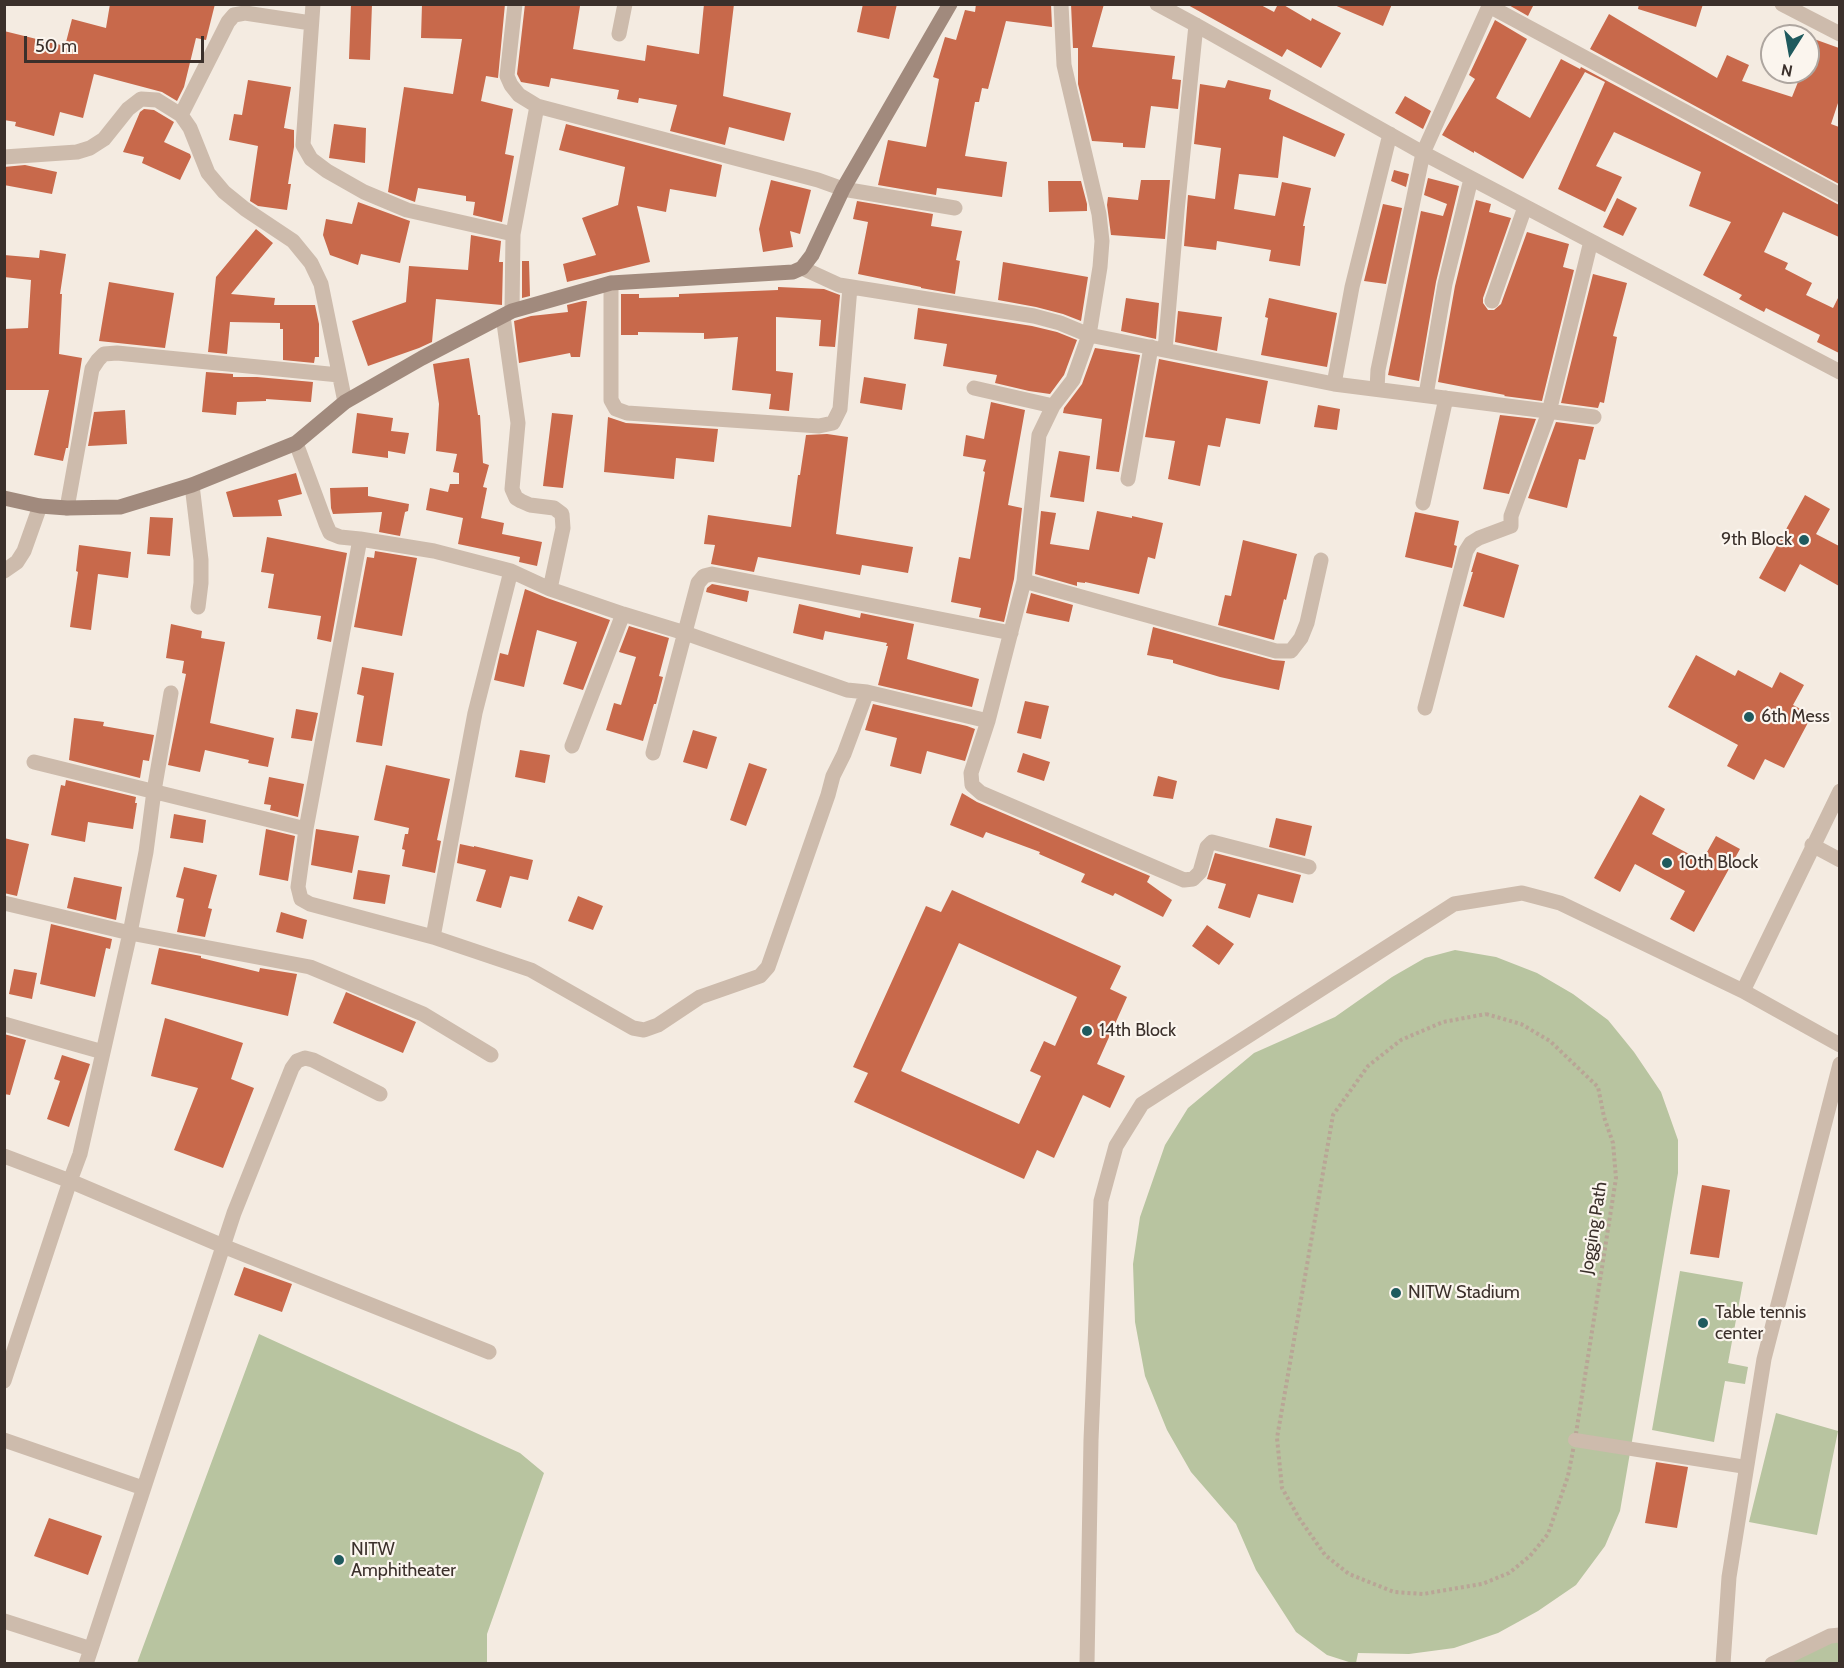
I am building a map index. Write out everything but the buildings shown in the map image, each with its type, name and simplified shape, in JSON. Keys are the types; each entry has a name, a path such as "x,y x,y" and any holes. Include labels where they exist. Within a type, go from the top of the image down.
{"street":[{"path":"313,4 303,145 311,159 364,192 406,210 513,234"},
{"path":"515,4 507,76 511,86 519,95 537,106 818,180 843,189 955,208"},
{"path":"619,34 625,4"},
{"path":"4,498 40,506 120,507 192,485 296,443 345,402 508,313 611,283 793,272 802,268 812,255 843,189 950,4"},
{"path":"1061,4 1064,65 1099,214 1102,241 1100,267 1089,335 1073,380 1053,406 1039,435 1024,581 988,721 971,773 972,785 981,793 1184,880 1193,879 1200,872 1207,847 1212,842 1309,867"},
{"path":"1156,4 1471,179 1839,372"},
{"path":"1782,4 1839,34"},
{"path":"1377,389 1378,370 1423,153 1489,5 1839,195"},
{"path":"181,115 228,22 234,15 245,13 311,23"},
{"path":"1128,478 1158,349 1177,211 1196,25"},
{"path":"4,157 77,152 90,148 104,139 128,110 141,99 157,100 181,115 190,128 208,172 224,192 244,209 293,241 311,263 321,284 345,402"},
{"path":"537,106 513,234 508,313 518,423 512,489 516,498 521,501 530,505 554,508 562,514 563,528 550,589"},
{"path":"1334,384 1352,287 1390,134"},
{"path":"1426,395 1446,284 1471,179"},
{"path":"1492,301 1525,207"},
{"path":"1425,708 1466,551 1479,538 1511,526 1511,516 1549,412 1591,241"},
{"path":"802,268 839,285 1034,316 1060,323 1089,335 1334,384 1594,417"},
{"path":"611,283 611,400 616,409 627,413 819,426 833,423 840,409 850,287"},
{"path":"67,508 92,369 104,354 117,353 339,375"},
{"path":"974,388 1053,406"},
{"path":"1423,503 1446,398"},
{"path":"296,443 330,533 340,537 426,549 511,571 550,589 686,633 847,690 867,692 988,721"},
{"path":"192,485 201,560 198,607"},
{"path":"4,571 17,561 24,551 40,506"},
{"path":"360,539 306,829 298,887 301,898 310,904 433,937 531,970 633,1028 644,1030 658,1025 705,994 760,976 768,967 833,776 844,754 867,692"},
{"path":"1024,581 1276,651 1291,651 1301,638 1307,623 1321,560"},
{"path":"433,937 475,713 511,571"},
{"path":"653,753 698,583 704,576 712,574 1011,633"},
{"path":"572,746 623,614"},
{"path":"4,1381 80,1154 146,852 153,791 171,693"},
{"path":"34,762 306,829"},
{"path":"1743,992 1839,791"},
{"path":"1812,845 1839,860"},
{"path":"1087,1664 1091,1440 1101,1201 1116,1146 1142,1104 1454,904 1522,893 1560,903 1743,992 1839,1045"},
{"path":"4,903 130,933 310,967 423,1014 490,1055"},
{"path":"4,1024 103,1052"},
{"path":"4,1621 89,1656 223,1246 292,1068 297,1061 305,1058 313,1060 380,1094"},
{"path":"1723,1664 1729,1577 1764,1359 1839,1064"},
{"path":"4,1156 489,1352"},
{"path":"4,1440 143,1488"},
{"path":"1772,1664 1830,1636 1839,1635"}],"lane":[{"path":"1575,1440 1746,1467"}],"path":[{"name":"Jogging Path","path":"1486,1014 1521,1024 1550,1041 1598,1087 1604,1117 1613,1143 1616,1178 1575,1440 1568,1476 1548,1534 1530,1556 1509,1573 1482,1584 1451,1590 1423,1594 1394,1592 1348,1574 1325,1555 1299,1518 1282,1488 1277,1438 1334,1115 1368,1066 1401,1040 1443,1022 1486,1014"}],"green space":[{"name":"NITW Stadium","path":"1455,950 1496,957 1537,973 1573,994 1608,1020 1634,1052 1661,1092 1678,1140 1678,1173 1620,1511 1605,1546 1576,1585 1538,1611 1498,1633 1454,1648 1409,1654 1358,1653 1356,1663 1352,1663 1327,1655 1296,1632 1256,1570 1236,1524 1191,1472 1167,1430 1145,1376 1135,1322 1133,1264 1140,1217 1165,1145 1188,1108 1254,1053 1335,1017 1392,977 1425,958"},
{"name":"Table tennis center","path":"1680,1271 1743,1282 1728,1363 1748,1367 1745,1384 1725,1381 1714,1442 1652,1430"},
{"path":"259,1334 520,1453 544,1473 487,1634 487,1663 137,1663"},
{"path":"1776,1413 1838,1431 1817,1535 1749,1522"},
{"path":"1839,1637 1839,1663 1772,1664"}],"place":[{"name":"9th Block","path":"1804,540"},
{"name":"6th Mess","path":"1749,717"},
{"name":"10th Block","path":"1667,863"},
{"name":"14th Block","path":"1087,1031"},
{"name":"NITW Stadium","path":"1396,1293"},
{"name":"Table tennis center","path":"1703,1323"},
{"name":"NITW Amphitheater","path":"339,1560"}]}
